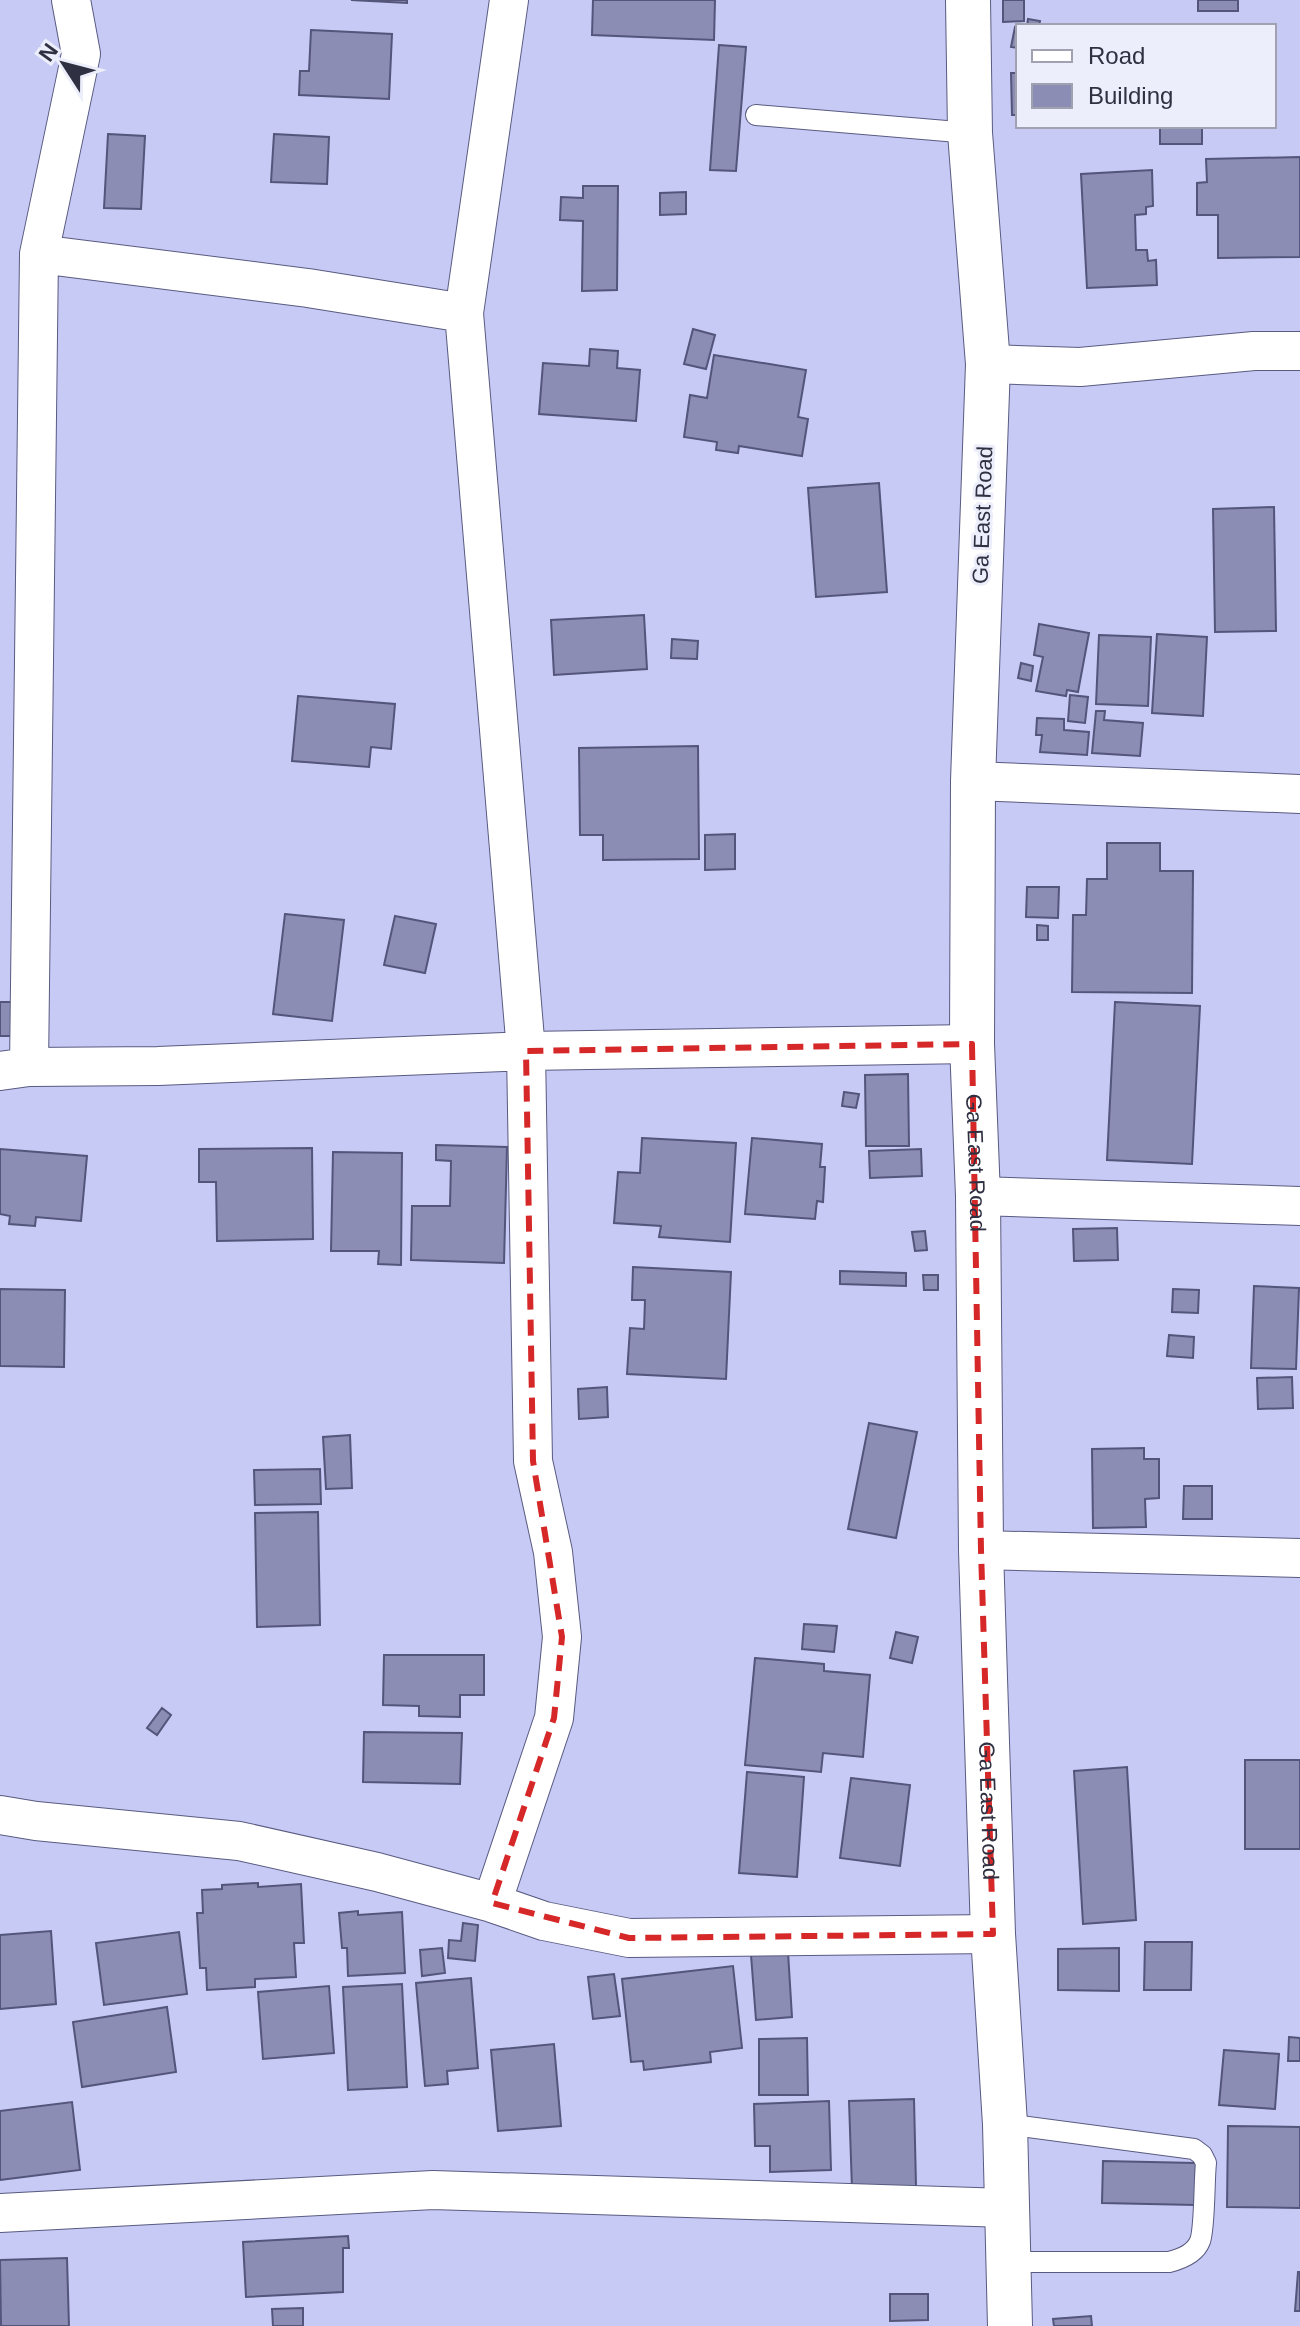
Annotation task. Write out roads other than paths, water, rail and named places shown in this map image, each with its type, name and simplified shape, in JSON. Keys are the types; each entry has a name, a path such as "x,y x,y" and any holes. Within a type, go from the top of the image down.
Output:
{"street":[{"path":"71,0 81,54 39,254 15,1069 526,1051 972,1044"},
{"path":"492,1903 554,1718 562,1637 553,1552 533,1461 526,1051 464,313 509,0"},
{"name":"Ga East Road","path":"968,0 970,133 988,364 973,781 972,1044 978,1196 981,1550 993,1934 1005,2124 1010,2326"},
{"path":"39,254 308,288 464,313"},
{"path":"988,364 1080,367 1254,351 1300,351"},
{"path":"973,781 1300,794"},
{"path":"978,1196 1300,1206"},
{"path":"981,1550 1300,1558"},
{"path":"0,1815 239,1841 377,1872 492,1903 544,1921 629,1938 993,1934"},
{"path":"0,2213 433,2190 1007,2208"}],"lane":[{"path":"756,115 970,133"},
{"path":"1005,2124 1194,2149 1206,2163 1200,2240 1192,2252 1181,2259 1169,2262 1008,2262"}]}
